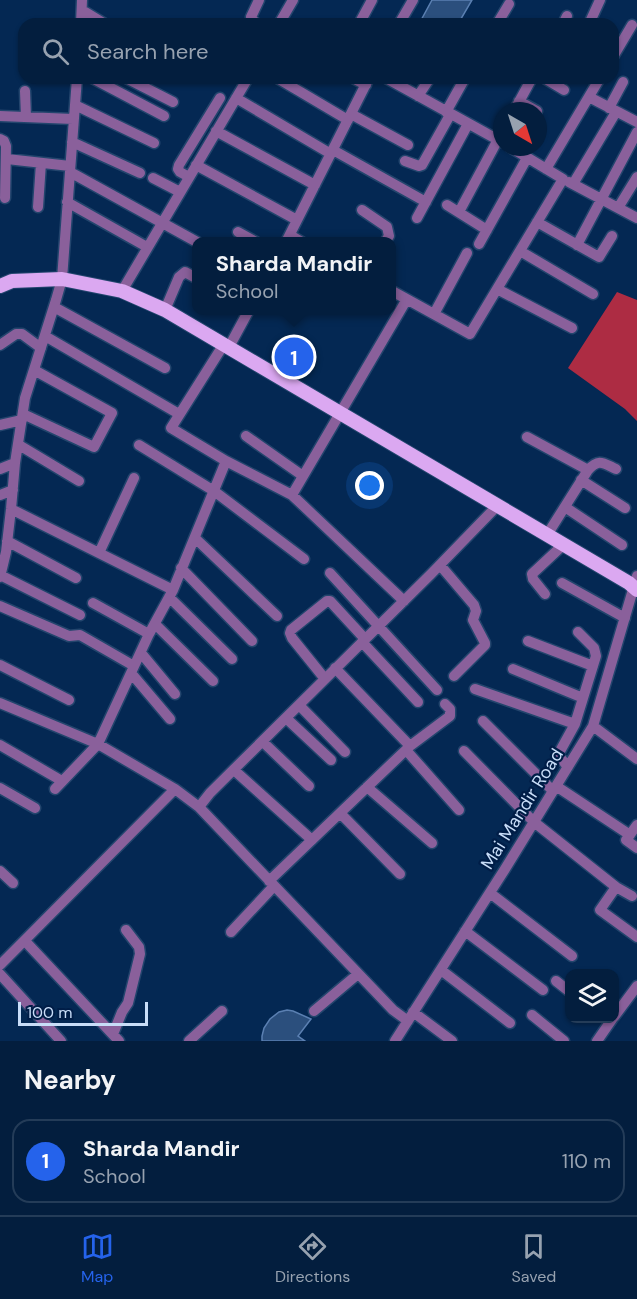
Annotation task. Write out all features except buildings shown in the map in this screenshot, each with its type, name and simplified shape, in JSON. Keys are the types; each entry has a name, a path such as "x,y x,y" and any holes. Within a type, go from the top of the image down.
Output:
{"main road":[{"path":"0,286 12,281 62,279 122,291 165,310 497,506 636,584"}],"street":[{"path":"252,18 259,0"},
{"path":"282,18 293,0"},
{"path":"362,18 372,0"},
{"path":"402,18 413,0"},
{"path":"592,18 600,0"},
{"path":"501,18 509,4"},
{"path":"82,5 98,18"},
{"path":"619,47 632,25"},
{"path":"396,293 470,334 537,222 568,182 612,110 623,82"},
{"path":"76,84 62,279 25,398 0,576 80,615"},
{"path":"103,84 164,116"},
{"path":"138,84 173,102"},
{"path":"122,291 244,84"},
{"path":"288,84 408,145"},
{"path":"288,237 367,84"},
{"path":"397,84 468,124 493,135"},
{"path":"418,96 426,84"},
{"path":"405,161 421,166 462,84"},
{"path":"519,102 529,84"},
{"path":"554,84 564,90"},
{"path":"546,170 597,84"},
{"path":"25,91 26,117"},
{"path":"589,97 637,122"},
{"path":"189,177 180,172 178,165 220,98"},
{"path":"236,98 426,202"},
{"path":"75,105 154,143"},
{"path":"0,116 73,119"},
{"path":"417,218 468,124"},
{"path":"216,131 315,185"},
{"path":"577,245 637,132"},
{"path":"0,139 6,146 5,198"},
{"path":"72,142 140,172"},
{"path":"459,212 493,152"},
{"path":"524,156 637,218"},
{"path":"479,244 527,158"},
{"path":"7,159 70,169 192,239"},
{"path":"38,207 42,163"},
{"path":"196,165 297,220"},
{"path":"618,208 637,177"},
{"path":"153,178 180,192"},
{"path":"67,202 147,248"},
{"path":"447,205 487,230"},
{"path":"362,210 387,227 388,237"},
{"path":"537,222 599,257 612,236"},
{"path":"238,232 247,237"},
{"path":"520,251 593,294"},
{"path":"434,314 468,253"},
{"path":"165,310 178,277 185,272 192,276"},
{"path":"498,289 572,328"},
{"path":"292,495 407,299"},
{"path":"54,307 165,368"},
{"path":"246,315 227,346 178,414 171,429 292,495 404,601"},
{"path":"0,345 16,334 22,334 41,348"},
{"path":"45,336 178,414"},
{"path":"0,425 22,417 94,447 112,413 34,370"},
{"path":"246,436 303,476"},
{"path":"527,437 588,470"},
{"path":"19,445 79,481"},
{"path":"139,445 214,490 304,560"},
{"path":"0,745 59,785 98,744 149,634 171,594 226,461"},
{"path":"547,535 588,470 597,462 616,469"},
{"path":"0,469 15,463"},
{"path":"99,553 134,478"},
{"path":"581,480 625,508"},
{"path":"0,495 13,490"},
{"path":"199,807 210,793 497,506"},
{"path":"565,507 622,545"},
{"path":"11,509 99,553 171,594 232,659"},
{"path":"195,538 277,616"},
{"path":"545,594 532,579 532,574 563,544"},
{"path":"4,549 76,578"},
{"path":"440,565 474,605 476,611 473,620 485,643 454,676"},
{"path":"181,568 252,641"},
{"path":"330,573 437,690"},
{"path":"562,583 625,618"},
{"name":"Mai Mandir Road","path":"394,1041 441,970 593,726 636,584"},
{"path":"325,679 290,633 327,601 330,601 418,702"},
{"path":"93,603 149,634"},
{"path":"0,606 69,636 80,635 132,669 170,719"},
{"path":"155,624 213,681"},
{"path":"568,767 559,753 575,724 596,652 578,632"},
{"path":"528,641 593,666"},
{"path":"141,653 175,694"},
{"path":"0,665 69,700"},
{"path":"335,668 408,748 459,810"},
{"path":"513,669 583,698"},
{"path":"475,689 575,724"},
{"path":"0,704 98,744 175,789 199,807 393,1010 410,1016 452,1041"},
{"path":"231,932 272,884 339,813 408,748 450,716 450,709 445,704"},
{"path":"299,705 345,752"},
{"path":"286,718 331,760"},
{"path":"483,721 555,789 630,835"},
{"path":"593,726 637,759"},
{"path":"263,742 309,786"},
{"path":"464,751 534,822 616,887 632,896"},
{"path":"234,770 312,840"},
{"path":"367,787 432,843"},
{"path":"0,788 34,808"},
{"path":"0,965 175,789"},
{"path":"339,813 400,874"},
{"path":"637,825 626,840 637,848"},
{"path":"0,871 13,883"},
{"path":"616,887 600,910 637,937"},
{"path":"490,892 572,956"},
{"path":"116,1038 122,1012 128,1003 140,954 140,947 126,930"},
{"path":"465,931 543,990"},
{"path":"25,941 116,1038"},
{"path":"441,970 510,1023"},
{"path":"314,1011 358,974"},
{"path":"0,975 61,1041"},
{"path":"556,981 565,988"},
{"path":"619,1008 637,986"},
{"path":"189,1041 222,1011"},
{"path":"532,1015 564,1041"},
{"path":"597,1041 608,1023"}],"shaded area":[{"path":"617,292 637,300 637,421 625,409 568,368"}],"place":[{"name":"Sharda Mandir","path":"294,357"}]}
